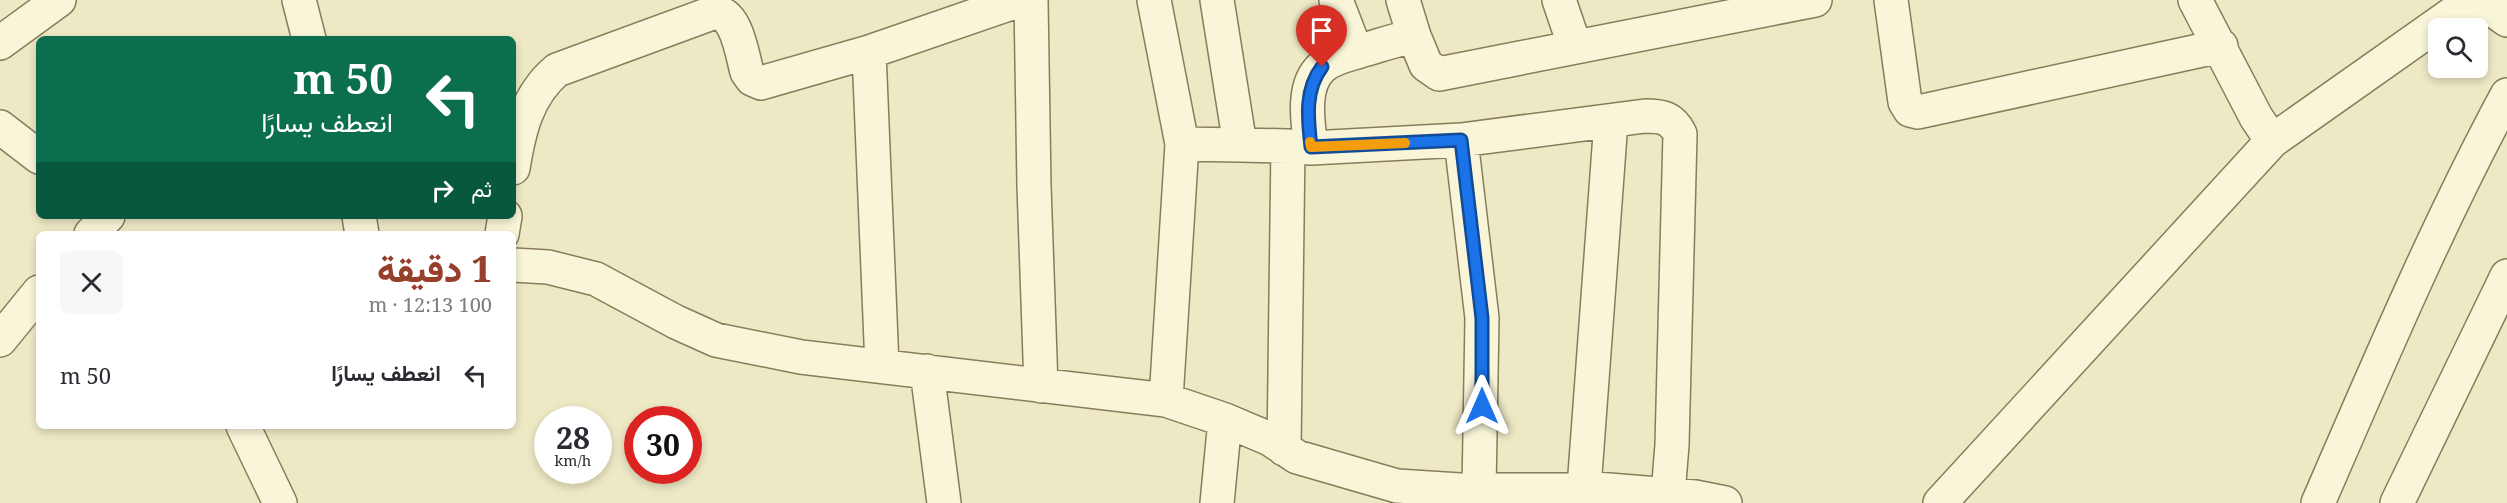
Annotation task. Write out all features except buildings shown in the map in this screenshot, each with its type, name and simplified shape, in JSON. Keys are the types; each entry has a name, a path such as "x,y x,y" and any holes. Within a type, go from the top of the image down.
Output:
{"street":[{"path":"0,43 58,0"},
{"path":"299,0 308,36"},
{"path":"516,156 529,105 543,82 557,70 712,13 720,11 732,23 747,72 752,79 760,83 868,52 1020,0"},
{"path":"1031,0 1034,186 1041,386"},
{"path":"1154,0 1182,144 1166,400"},
{"path":"1217,0 1240,144"},
{"path":"1336,0 1356,52"},
{"path":"1403,0 1426,65 1440,74 1575,47 1706,10 1815,0"},
{"path":"1559,0 1575,47"},
{"path":"1891,0 1905,102 1910,110 1918,112 2220,46"},
{"path":"2195,0 2256,117 2272,141"},
{"path":"1940,503 2272,141 2471,2 2483,3 2507,20"},
{"path":"1284,448 1300,147 1308,120 1309,90 1322,67 1344,55 1414,36"},
{"path":"868,52 882,366"},
{"path":"2318,503 2400,314 2478,150 2507,95"},
{"path":"1182,144 1300,147 1461,140 1661,116 1674,122 1680,134 1672,445 1668,494"},
{"path":"1574,493 1611,121"},
{"path":"0,127 36,155"},
{"path":"1461,140 1482,318 1479,490"},
{"path":"94,231 105,219"},
{"path":"116,219 126,231"},
{"path":"516,266 548,267 596,279 676,322 716,339 801,357 1166,400 1225,420 1270,439 1298,457 1397,486 1668,494 1725,503"},
{"path":"2397,503 2507,276"},
{"path":"0,340 36,296"},
{"path":"927,371 944,503"},
{"path":"1217,503 1225,420"},
{"path":"244,429 280,503"}],"slow traffic":[{"path":"1310,142 1311,147 1405,143"}],"route":[{"path":"1322,67 1309,90 1308,120 1311,147 1461,140 1482,318 1482,406"}]}
